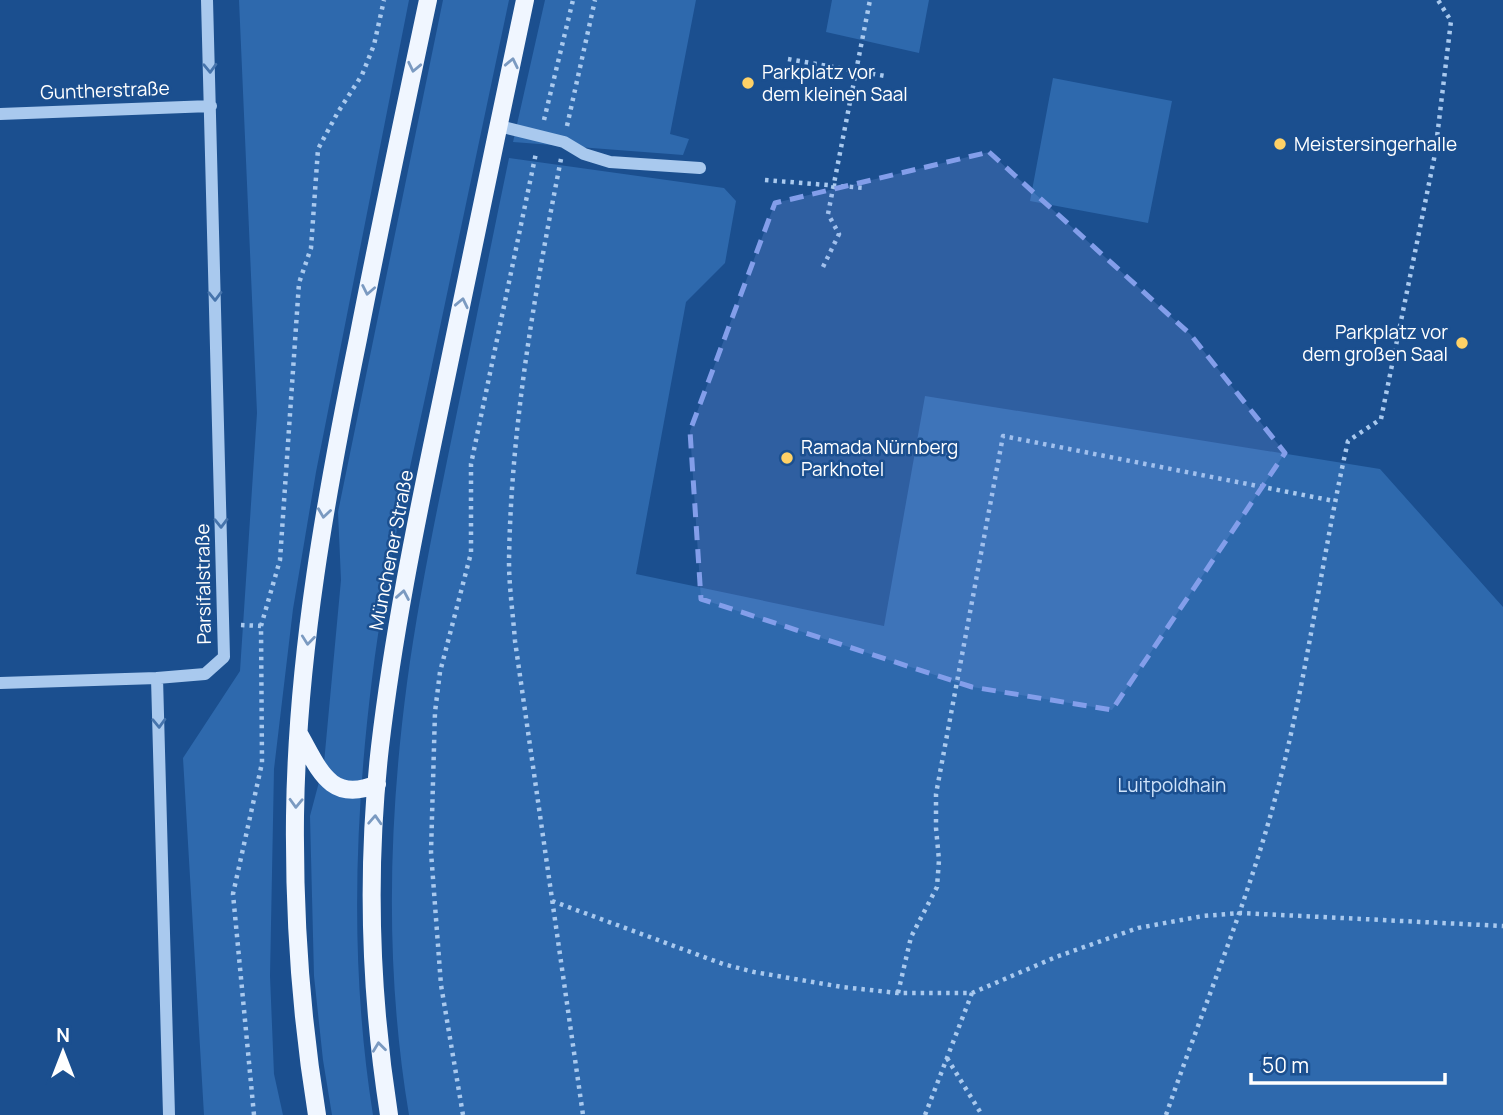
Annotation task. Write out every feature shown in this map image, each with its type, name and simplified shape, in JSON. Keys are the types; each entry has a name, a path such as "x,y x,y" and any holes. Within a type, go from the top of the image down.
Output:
{"main road":[{"path":"317,1115 303,1001 297,908 295,816 299,734 329,482 428,0"},
{"name":"Münchener Straße","path":"389,1115 377,1031 372,939 377,784 393,649 525,0"},
{"path":"299,734 323,775 336,787 352,792 377,784"}],"street":[{"name":"Parsifalstraße","path":"0,683 205,674 223,657 207,0"},
{"name":"Guntherstraße","path":"0,114 211,106"},
{"path":"499,126 564,142 584,154 610,162 700,168"},
{"path":"157,678 169,1115"}],"path":[{"path":"254,1115 233,894 262,763 261,626 280,560 299,283 311,248 318,149 362,75 374,45 384,0"},
{"path":"463,1115 441,985 431,852 435,712 440,672 471,553 471,464 540,136 573,0"},
{"path":"583,1115 515,641 509,564 512,480 533,302 595,0"},
{"path":"823,267 839,234 828,214 870,0"},
{"path":"1166,1115 1241,913 1275,800 1302,689 1334,501 1348,441 1381,419 1436,154 1451,20 1438,0"},
{"path":"788,59 885,76"},
{"path":"765,180 864,188"},
{"path":"898,993 911,937 937,887 939,860 936,794 1003,436 1334,501"},
{"path":"552,901 723,964 842,987 898,993 972,993 1056,957 1138,928 1203,916 1241,913 1503,926"},
{"path":"925,1115 972,993"},
{"path":"947,1057 982,1115"}],"highlighted area":[{"path":"989,152 1190,334 1285,453 1112,710 972,687 701,599 690,431 775,203"}],"green space":[{"path":"239,0 409,0 316,472 293,609 274,769 270,976 274,1074 283,1115 204,1115 183,758 240,671 257,413"},
{"path":"443,0 509,0 397,531 372,679 361,788 357,897 361,1007 373,1115 332,1115 314,976 310,816 324,763 341,580 338,512"},
{"path":"545,0 696,0 670,134 689,139 683,155 513,142"},
{"path":"832,0 929,0 919,53 826,32"},
{"path":"1053,78 1172,101 1148,223 1030,201"},
{"name":"Luitpoldhain","path":"509,158 724,188 736,201 725,263 686,302 636,574 884,626 925,396 1380,469 1503,607 1503,1115 409,1115 401,1061 393,953 393,845 401,737 429,550"}],"place":[{"name":"Parkplatz vor dem kleinen Saal","path":"748,83"},
{"name":"Meistersingerhalle","path":"1280,144"},
{"name":"Parkplatz vor dem großen Saal","path":"1462,343"},
{"name":"Ramada Nürnberg Parkhotel","path":"787,458"}]}
